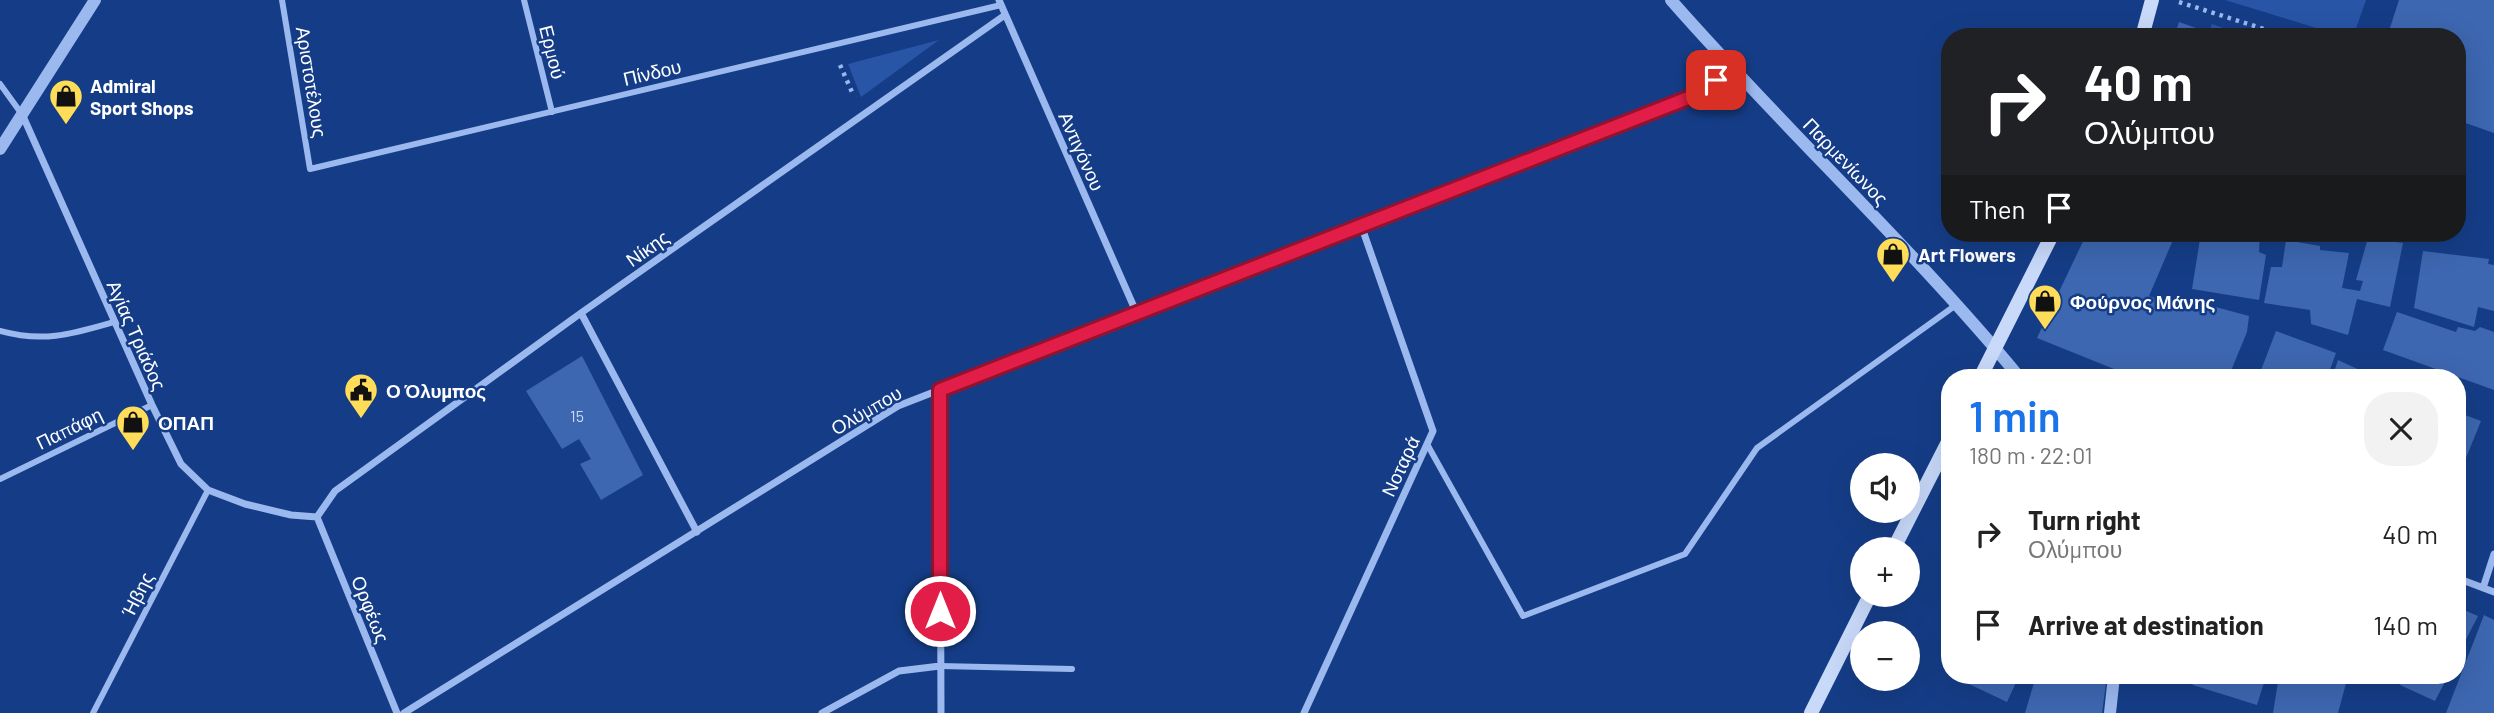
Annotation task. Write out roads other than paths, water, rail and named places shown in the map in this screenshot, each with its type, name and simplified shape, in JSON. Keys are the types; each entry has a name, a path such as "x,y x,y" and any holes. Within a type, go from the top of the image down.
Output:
{"main road":[{"path":"2144,28 2152,0"},
{"path":"1984,369 2048,242"},
{"path":"1900,537 1941,456"},
{"path":"1811,713 1864,607"}],"street":[{"path":"0,149 95,0"},
{"name":"Αριστοτέλους","path":"282,0 310,169"},
{"name":"Ερμού","path":"524,0 552,112"},
{"name":"Παρμενίωνος","path":"1671,0 1731,68 1956,305 2012,369"},
{"name":"Πίνδου","path":"310,169 832,46 1000,3"},
{"name":"Αντιγόνου","path":"1000,3 1137,314"},
{"name":"Νίκης","path":"317,517 335,491 581,313 1004,15"},
{"name":"Ολύμπου","path":"404,713 898,406 1701,93 1731,68"},
{"name":"Αγίας Τριάδος","path":"0,84 21,113 181,464 208,490 245,504 291,515 317,517"},
{"name":"Νοταρά","path":"1304,713 1433,431 1361,225"},
{"path":"1427,444 1522,616 1685,554 1757,448 1956,305"},
{"path":"581,313 697,532"},
{"path":"0,331 19,336 63,337 114,322"},
{"path":"940,390 941,713"},
{"name":"Παπάφη","path":"0,479 152,405"},
{"name":"Ήβης","path":"93,713 208,490"},
{"name":"Ορφέως","path":"317,517 397,713"},
{"path":"2483,588 2494,554"},
{"path":"2466,581 2494,592"},
{"path":"822,713 900,671 940,666 1072,669"},
{"path":"2110,713 2113,684"}],"place":[{"name":"Admiral Sport Shops","path":"66,126"},
{"name":"Art Flowers","path":"1893,284"},
{"name":"Φούρνος Μάνης","path":"2045,331"},
{"name":"Ο Όλυμπος","path":"361,420"},
{"name":"ΟΠΑΠ","path":"133,452"}]}
